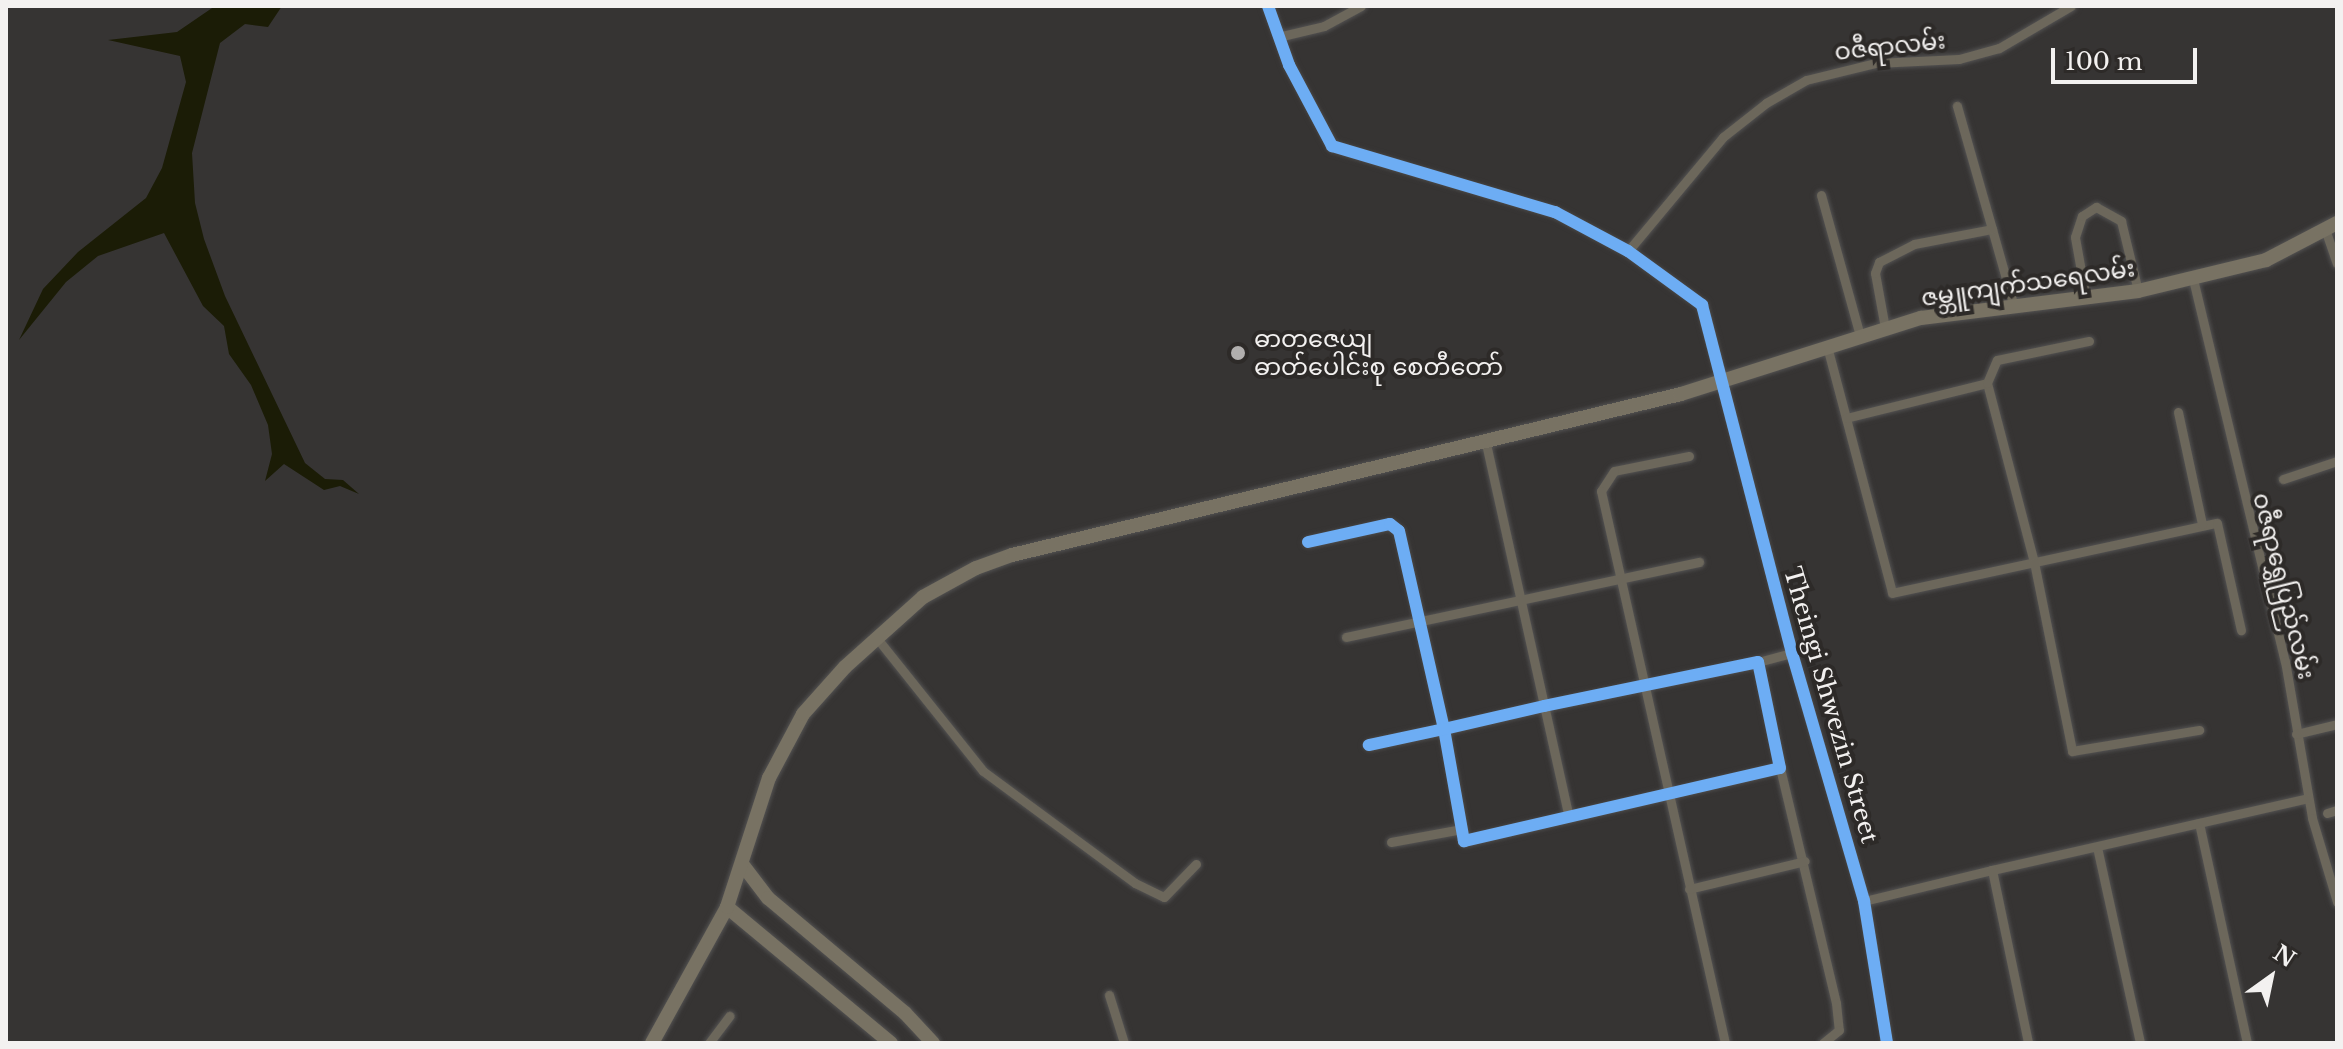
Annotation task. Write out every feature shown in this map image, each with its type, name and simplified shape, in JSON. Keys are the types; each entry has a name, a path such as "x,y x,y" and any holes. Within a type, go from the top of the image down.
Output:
{"main road":[{"name":"ဇမ္ဘူကျက်သရေလမ်း","path":"652,1043 727,907 781,750 803,714 876,637 923,597 1012,555 1722,382 1828,350 1885,328 2138,291 2193,279 2266,260 2331,226"},
{"path":"742,864 768,898 905,1013 933,1043"},
{"path":"727,907 891,1043"}],"street":[{"name":"Theingi Shwezin Street","path":"1268,6 1282,36 1289,65 1332,146 1555,212 1628,251 1702,305 1792,653 1864,901 1887,1043"},
{"path":"1282,36 1324,26 1361,6"},
{"name":"ဝဇီရာလမ်း","path":"1628,251 1723,137 1766,103 1806,80 1876,63 1959,59 1999,48 2069,7"},
{"path":"1957,106 2014,307"},
{"path":"1821,195 1860,336"},
{"path":"2086,299 2075,237 2082,216 2096,207 2121,221 2138,291"},
{"path":"2331,226 2337,263"},
{"path":"1885,328 1875,273 1879,262 1914,244 1992,229"},
{"name":"ဝဇီရာရွှေပြည်လမ်း","path":"2193,279 2285,661 2308,798 2337,902"},
{"path":"2089,341 1997,360 1987,383 2034,562 2072,751 2199,730"},
{"path":"1828,350 1892,593 2217,523 2241,630"},
{"path":"1846,418 1987,383"},
{"path":"2178,412 2202,524"},
{"path":"1485,439 1568,813"},
{"path":"1689,456 1614,471 1603,481 1619,578 1642,686 1725,1043"},
{"path":"2283,479 2337,461"},
{"path":"1308,542 1395,526 1444,729 1464,841 1568,813 1780,768"},
{"path":"1346,637 1699,562"},
{"path":"876,637 983,771 1135,883 1164,897 1196,864"},
{"path":"1369,745 1792,653"},
{"path":"1758,662 1780,768 1805,861 1839,1030 1823,1043"},
{"path":"2296,734 2337,724"},
{"path":"1864,901 2308,798"},
{"path":"2199,823 2247,1043"},
{"path":"1391,842 1462,829"},
{"path":"2097,847 2140,1043"},
{"path":"1689,889 1805,861"},
{"path":"1992,870 2028,1043"},
{"path":"1109,995 1124,1043"},
{"path":"709,1043 729,1016"}],"shaded area":[{"path":"215,6 282,6 268,27 245,24 220,43 192,153 195,203 204,239 225,296 305,463 325,479 343,480 359,494 340,486 324,490 284,464 265,481 272,454 268,425 251,385 229,354 224,326 203,306 164,233 98,256 66,282 19,340 43,289 78,252 146,198 162,168 186,82 180,56 108,40 177,32"}],"cycle path":[{"path":"1268,6 1289,65 1332,146 1555,212 1628,251 1702,305 1792,653 1864,901 1887,1043"},
{"path":"1308,542 1390,524 1399,531 1444,729 1464,841 1780,768 1758,662 1544,706 1444,729 1369,745"}],"place":[{"name":"ဓာတုဇေယျ ဓာတ်ပေါင်းစု စေတီတော်","path":"1238,353"}]}
